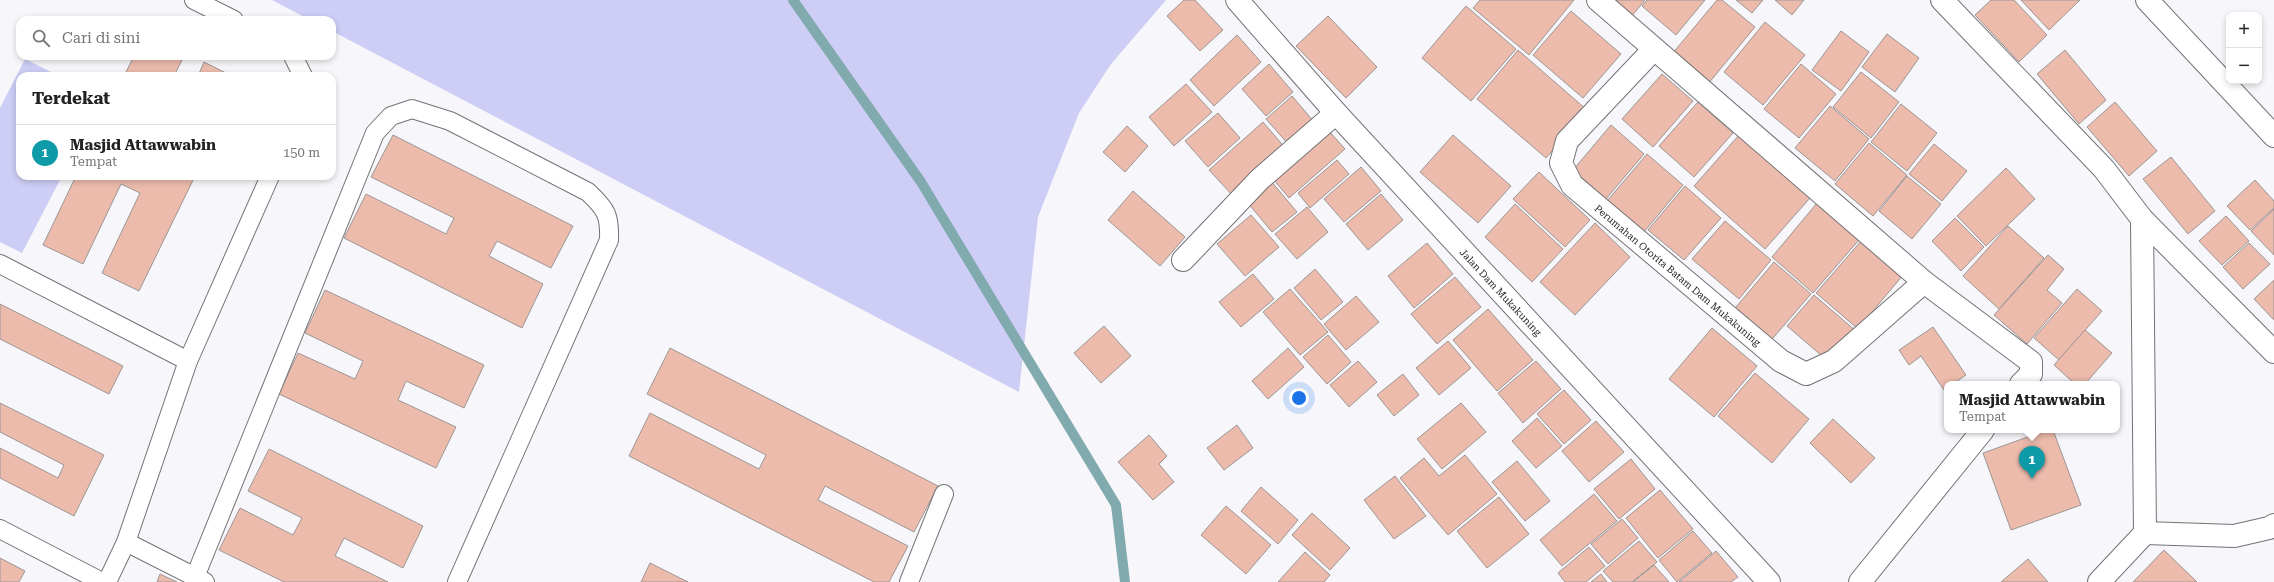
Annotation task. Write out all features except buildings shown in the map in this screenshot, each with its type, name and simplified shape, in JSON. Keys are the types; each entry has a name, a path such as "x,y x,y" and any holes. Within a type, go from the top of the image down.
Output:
{"street":[{"name":"Jalan Dam Mukakuning","path":"1236,0 1336,113 1769,582"},
{"path":"1598,0 1924,282 2031,362 2031,374 2024,381"},
{"path":"1942,0 2104,169 2142,219 2274,352"},
{"path":"2148,0 2274,136"},
{"name":"Perumahan Otorita Batam Dam Mukakuning","path":"1654,49 1567,141 1561,163 1572,185 1781,362 1806,374 1834,361 1924,282"},
{"path":"1183,260 1260,179 1336,113"},
{"path":"2100,582 2145,533 2142,219"},
{"path":"1860,582 1981,433"},
{"path":"2145,533 2234,536 2269,528 2274,525"}],"lane":[{"path":"194,0 226,16"},
{"path":"295,60 301,72"},
{"path":"126,542 200,580 375,133 391,116 412,109 450,121 588,192 602,205 609,220 609,240 457,582"},
{"path":"107,582 126,542 188,361 268,180"},
{"path":"0,264 188,361"},
{"path":"909,582 944,494"},
{"path":"0,529 102,582"}],"shaded area":[{"path":"272,0 1166,0 1111,64 1079,113 1038,217 1019,392 336,33 336,16 302,16"},
{"path":"24,60 27,60 51,72 18,72"},
{"path":"16,77 16,180 60,180 22,253 0,242 0,108"}],"waterway":[{"path":"793,0 921,182 1116,505 1125,582"}],"place":[{"name":"Masjid Attawwabin","path":"2032,479"}]}
